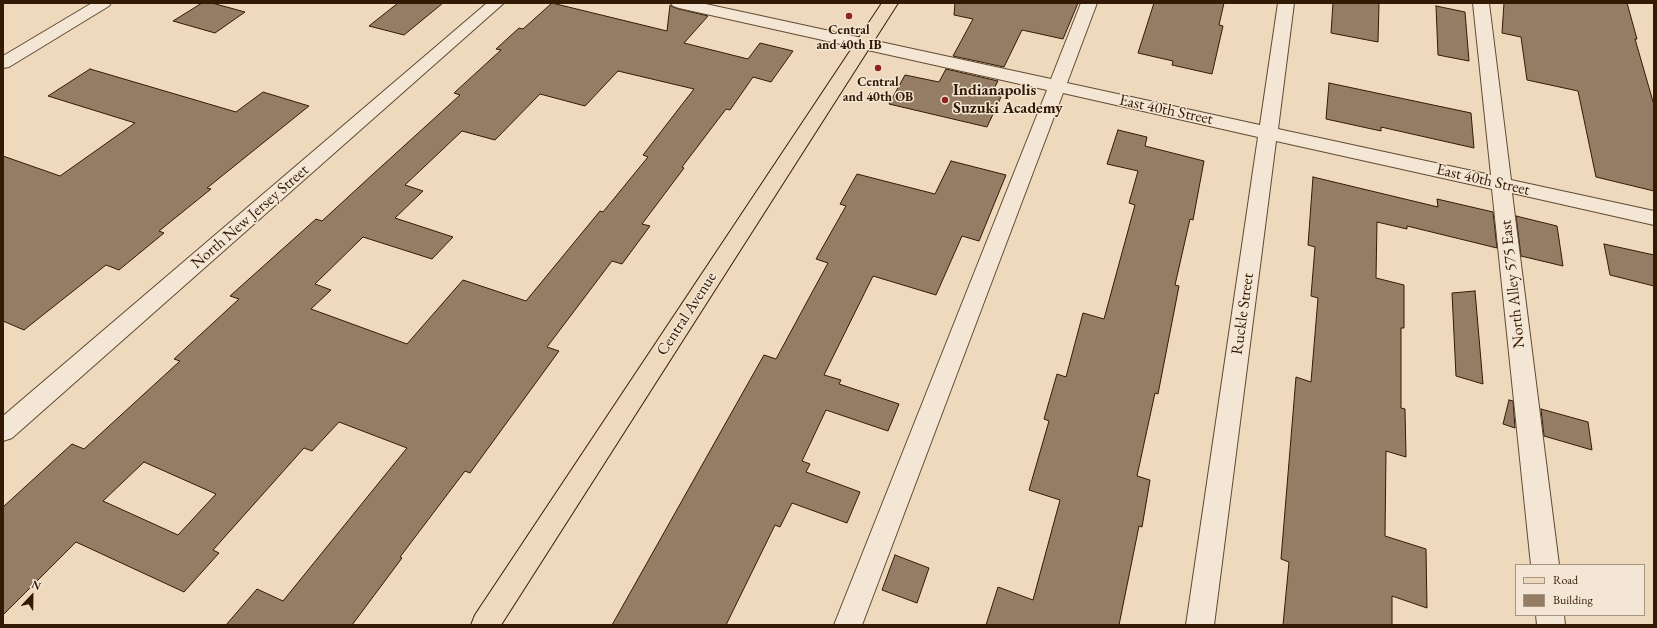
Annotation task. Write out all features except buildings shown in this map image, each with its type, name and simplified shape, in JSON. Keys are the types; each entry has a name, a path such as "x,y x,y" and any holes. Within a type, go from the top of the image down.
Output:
{"main road":[{"name":"Central Avenue","path":"485,625 890,3"}],"street":[{"path":"3,63 103,3"},
{"name":"North New Jersey Street","path":"3,431 496,3"},
{"name":"East 40th Street","path":"679,3 1654,218"},
{"path":"848,625 1089,3"},
{"name":"Ruckle Street","path":"1200,625 1286,3"},
{"name":"North Alley 575 East","path":"1481,3 1545,564"}],"place":[{"name":"Central and 40th IB","path":"849,16"},
{"name":"Central and 40th OB","path":"878,68"},
{"name":"Indianapolis Suzuki Academy","path":"945,100"}]}
